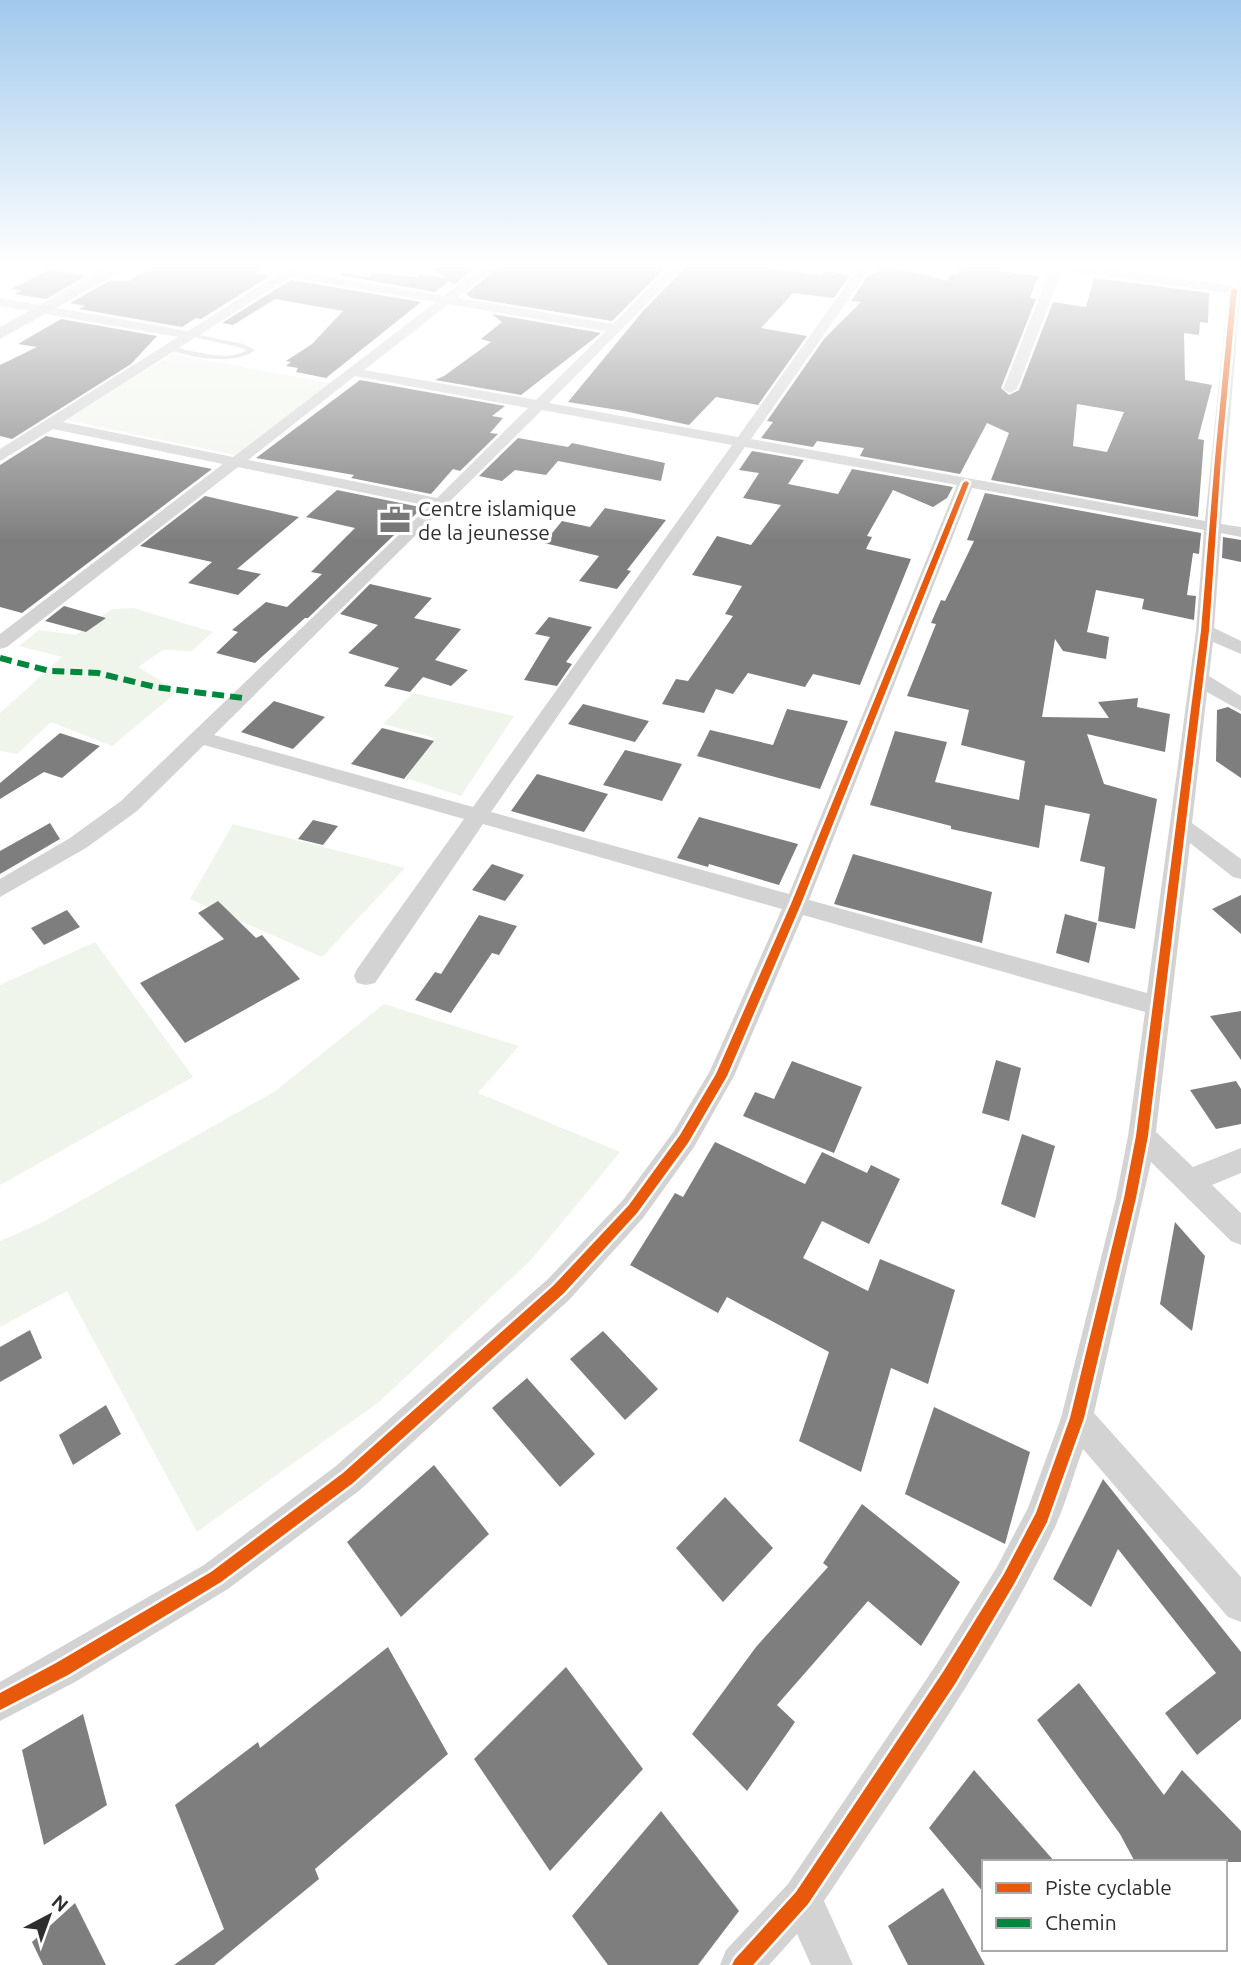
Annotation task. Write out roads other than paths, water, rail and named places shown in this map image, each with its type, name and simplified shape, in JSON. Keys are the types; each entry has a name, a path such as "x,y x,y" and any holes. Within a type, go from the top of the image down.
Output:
{"street":[{"path":"0,456 152,359"},
{"path":"0,643 371,359"},
{"path":"0,889 78,843 129,806 441,504 585,359"},
{"path":"366,976 407,922 478,815 800,359"},
{"path":"1010,389 1022,359"},
{"path":"741,1965 802,1898 948,1678 1009,1579 1042,1517 1077,1418 1130,1198 1142,1136 1205,631 1212,527 1230,359"},
{"path":"354,372 1241,532"},
{"path":"51,424 441,504"},
{"path":"0,1702 62,1670 216,1577 348,1478 559,1289 633,1209 684,1139 721,1076 796,904 966,483"},
{"path":"1205,631 1241,648"},
{"path":"1199,678 1241,705"},
{"path":"201,738 1159,1006"},
{"path":"1180,825 1241,871"},
{"path":"1142,1136 1241,1232"},
{"path":"1189,1182 1241,1160"},
{"path":"1077,1418 1241,1604"},
{"path":"802,1898 832,1965"}],"place":[{"name":"Centre islamique de la jeunesse","path":"395,520"}]}
